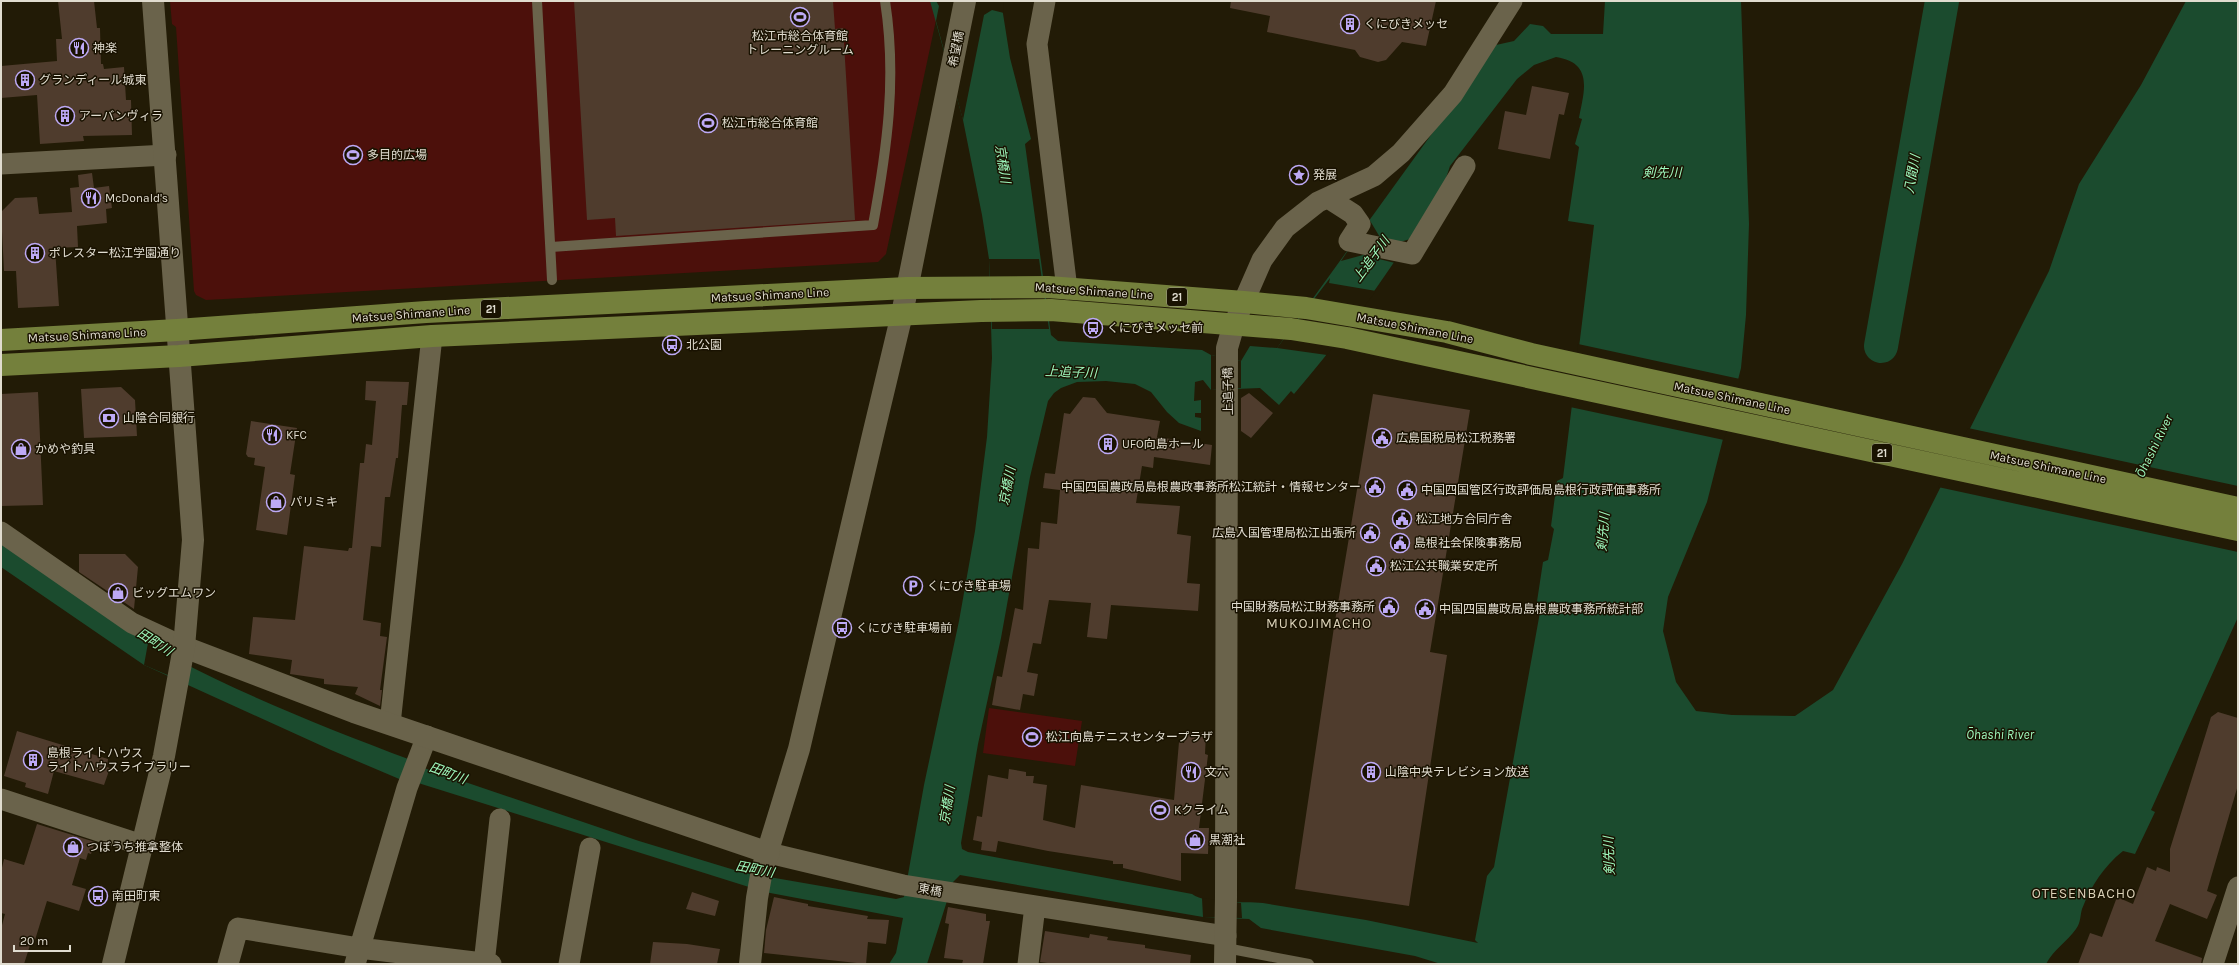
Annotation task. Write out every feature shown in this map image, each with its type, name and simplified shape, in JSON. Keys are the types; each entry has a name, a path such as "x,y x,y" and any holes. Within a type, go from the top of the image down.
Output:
{"main road":[{"name":"Matsue Shimane Line","path":"1,340 177,330 426,312 907,288 1058,288 1306,308 1447,332 1531,354 2238,508"},
{"name":"Matsue Shimane Line","path":"1,365 179,356 432,336 902,314 1051,310 1291,329 1347,338 2238,530"}],"street":[{"path":"113,964 164,756 183,652 193,540 177,330 166,155 153,1"},
{"name":"希望橋","path":"750,964 757,895 765,862 799,749 902,314 965,1"},
{"path":"1045,1 1037,44 1058,288"},
{"path":"1234,324 1262,260 1285,228 1318,202 1374,176 1402,153 1453,94 1512,1"},
{"path":"1,164 166,155"},
{"path":"1328,198 1353,214 1360,224 1349,241 1412,254 1465,166"},
{"name":"上追子橋","path":"1225,943 1228,435 1227,348 1234,324"},
{"path":"390,724 432,336"},
{"path":"1,532 132,624 183,652 427,736 765,862"},
{"path":"357,956 409,784 427,736"},
{"path":"1,799 142,846"},
{"path":"228,964 238,928 357,956 486,964 500,819"},
{"path":"569,964 590,848"},
{"name":"東橋","path":"765,862 1035,906 1225,943"},
{"path":"2213,964 2237,892"},
{"path":"1028,964 1035,906"}],"lane":[{"path":"537,1 552,280"},
{"path":"551,247 873,225 888,136 890,84 885,1"},
{"path":"1225,943 1309,964"}],"shaded area":[{"path":"170,1 936,1 939,6 886,254 878,262 206,300 196,295 194,291 176,27 172,24"},
{"name":"松江向島テニスセンタープラザ","path":"989,708 1082,721 1075,766 983,753"}],"water":[{"path":"930,1 1001,1 1010,58 1031,139 1025,144 1051,335 1058,341 1202,350 1211,355 1241,361 1250,346 1277,348 1496,45 1514,41 1530,24 1543,26 1551,34 1603,34 1605,1 1741,1 1749,224 1746,315 1741,368 1707,502 1668,597 1663,631 1676,682 1696,711 1732,715 1795,716 1833,690 1902,564 2049,271 2079,184 2141,85 2186,1 2238,1 2238,617 2151,810 2155,812 2135,854 2123,851 2104,870 2094,884 2082,909 2078,926 2046,964 1441,964 1415,956 1261,928 1249,919 1203,917 960,875 953,882 927,964 889,964 896,953 903,918 765,892 415,782 404,781 331,750 144,665 1,567 1,541 107,617 174,658 261,700 411,760 421,767 639,841 741,872 896,899 904,897 924,785 959,621 975,531 987,437 992,358 989,259 982,215 963,120","holes":["1556,57 1568,60 1576,65 1584,80 1583,98 1579,118 1582,119 1575,144 1579,147 1568,221 1594,225 1563,478 1557,481 1551,526 1554,529 1548,560 1543,562 1536,608 1540,612 1494,867 1487,876 1475,940 1478,943 1366,920 1263,903 1207,900 1192,894 968,852 962,849 961,843 978,744 1001,638 1030,477 1048,401 1054,393 1061,388 1077,382 1106,381 1135,384 1151,392 1167,412 1179,423 1201,431 1201,418 1195,417 1195,413 1201,413 1201,400 1194,401 1195,382 1203,380 1211,390 1260,388 1279,405 1291,391 1294,394 1335,344 1374,292 1444,184 1450,166 1517,79 1534,65"]}],"pier":[{"path":"936,1 1003,1 1004,13 992,10 984,15 963,120 936,21 939,6"},
{"path":"1369,219 1381,239 1397,243 1410,239 1395,263 1363,255 1341,261"},
{"path":"989,259 1039,259 1049,329 992,329"},
{"path":"1330,278 1329,283 1376,291 1327,355 1277,348"},
{"path":"1578,344 1740,379 1724,440 1570,407"},
{"path":"1211,355 1241,361 1241,388 1211,390"},
{"path":"1968,428 2238,486 2238,552 1938,487"},
{"path":"148,643 174,658 170,676 144,665"},
{"path":"1202,898 1241,903 1242,918 1203,917"}],"building":[{"path":"58,1 94,1 97,28 100,28 101,64 103,64 104,69 124,67 126,100 131,100 132,135 83,136 84,141 40,144 37,95 1,98 1,66 57,61 56,39 62,39"},
{"name":"松江市総合体育館","path":"574,1 833,1 835,29 843,28 855,220 616,236 615,218 587,220"},
{"name":"くにびきメッセ","path":"1231,1 1436,1 1426,46 1402,42 1386,60 1378,62 1360,57 1355,50 1267,32 1270,16 1230,8"},
{"path":"1532,86 1569,93 1564,115 1559,114 1550,159 1498,149 1505,111 1526,115"},
{"name":"ポレスター松江学園通り","path":"92,173 94,188 109,186 112,208 106,209 107,223 77,226 78,247 55,248 59,306 18,308 16,271 4,271 1,212 15,198 37,197 39,214 72,212 70,188 79,187 78,175"},
{"path":"366,381 409,382 407,405 402,405 398,458 396,458 390,497 385,497 381,547 371,546 363,620 381,623 380,636 387,637 380,690 382,690 380,706 355,694 358,687 324,684 324,679 290,674 292,660 249,654 253,617 295,620 304,546 348,551 349,548 352,548 360,463 364,463 366,444 372,445 376,401 365,400"},
{"name":"山陰合同銀行","path":"121,387 135,400 137,436 84,438 81,389"},
{"name":"かめや釣具","path":"38,392 43,505 1,506 1,394"},
{"path":"1249,393 1273,413 1251,438 1241,431 1241,398"},
{"path":"1373,394 1470,410 1430,652 1447,655 1409,906 1295,889 1334,627"},
{"path":"1083,397 1095,398 1107,413 1160,421 1157,437 1212,445 1210,465 1154,457 1153,468 1142,466 1136,503 1180,506 1177,534 1191,536 1187,583 1200,584 1198,611 1111,605 1107,639 1087,637 1091,603 1049,600 1041,644 1033,643 1027,672 1038,674 1034,696 1023,694 1020,710 992,705 997,676 1002,677 1015,608 1023,610 1028,548 1039,549 1041,522 1057,524 1060,490 1043,488 1045,473 1055,474 1064,413 1070,414"},
{"path":"251,421 297,428 290,474 295,475 287,535 256,530 265,467 254,465 255,458 248,457 246,454"},
{"name":"ビッグエムワン","path":"79,554 125,554 138,567 134,609 79,572"},
{"path":"2218,712 2238,718 2238,785 2207,891 2217,895 2207,919 2170,904 2155,941 2202,958 2201,964 2078,964 2090,933 2102,937 2117,897 2133,904 2147,867 2156,871 2157,867 2170,872 2170,849 2211,717"},
{"name":"島根ライトハウス ライトハウスライブラリー","path":"17,731 108,759 107,767 110,768 104,785 54,771 48,794 25,787 26,783 4,776"},
{"path":"1186,731 1206,733 1205,754 1208,755 1199,828 1209,828 1208,854 1181,853 1181,881 1123,868 1123,864 1113,864 1113,861 1048,851 998,841 996,852 981,850 982,842 973,840 977,816 982,817 988,775 1008,779 1009,769 1026,772 1026,776 1034,776 1033,783 1047,785 1043,820 1075,828 1081,785 1174,800 1179,742 1184,743"},
{"path":"37,824 95,842 91,854 88,853 86,860 80,858 72,885 86,889 79,911 47,901 35,940 32,939 24,964 1,964 1,929 5,914 1,913 1,872 4,859 24,865"},
{"path":"692,892 719,901 715,916 686,909"},
{"path":"774,897 808,904 808,906 868,916 867,919 889,920 886,944 868,942 866,964 764,953 766,930"},
{"path":"948,907 986,914 986,921 990,921 983,964 962,964 963,960 944,958 949,924 945,923"},
{"path":"1045,931 1089,938 1090,934 1108,937 1107,940 1145,945 1145,948 1191,955 1190,964 1055,964 1040,962"},
{"path":"653,942 687,944 720,949 717,964 650,964"}],"waterway":[{"name":"八間川","path":"1881,346 1942,1"}],"place":[{"name":"松江市総合体育館 トレーニングルーム","path":"800,17"},
{"name":"くにびきメッセ","path":"1350,24"},
{"name":"神楽","path":"79,48"},
{"name":"グランディール城東","path":"25,80"},
{"name":"アーバンヴィラ","path":"65,116"},
{"name":"松江市総合体育館","path":"708,123"},
{"name":"多目的広場","path":"353,155"},
{"name":"発展","path":"1299,175"},
{"name":"McDonald's","path":"91,198"},
{"name":"ポレスター松江学園通り","path":"35,253"},
{"name":"くにびきメッセ前","path":"1093,328"},
{"name":"北公園","path":"672,345"},
{"name":"山陰合同銀行","path":"109,418"},
{"name":"KFC","path":"272,435"},
{"name":"広島国税局松江税務署","path":"1382,438"},
{"name":"UFO向島ホール","path":"1108,444"},
{"name":"かめや釣具","path":"21,449"},
{"name":"中国四国農政局島根農政事務所松江統計・情報センター","path":"1375,487"},
{"name":"中国四国管区行政評価局島根行政評価事務所","path":"1407,490"},
{"name":"パリミキ","path":"276,502"},
{"name":"松江地方合同庁舎","path":"1402,519"},
{"name":"広島入国管理局松江出張所","path":"1370,533"},
{"name":"島根社会保険事務局","path":"1400,543"},
{"name":"松江公共職業安定所","path":"1376,566"},
{"name":"くにびき駐車場","path":"913,586"},
{"name":"ビッグエムワン","path":"118,593"},
{"name":"中国財務局松江財務事務所","path":"1389,607"},
{"name":"中国四国農政局島根農政事務所統計部","path":"1425,609"},
{"name":"くにびき駐車場前","path":"842,628"},
{"name":"松江向島テニスセンタープラザ","path":"1032,737"},
{"name":"島根ライトハウス ライトハウスライブラリー","path":"33,760"},
{"name":"文六","path":"1191,772"},
{"name":"山陰中央テレビション放送","path":"1371,772"},
{"name":"Kクライム","path":"1160,810"},
{"name":"黒潮社","path":"1195,840"},
{"name":"つぼうち推拿整体","path":"73,847"},
{"name":"南田町東","path":"98,896"}],"district":[{"name":"MUKOJIMACHO","path":"1319,623"},
{"name":"OTESENBACHO","path":"2084,893"}],"water label":[{"name":"京橋川","path":"1003,164"},
{"name":"剣先川","path":"1662,172"},
{"name":"上追子川","path":"1371,259"},
{"name":"上追子川","path":"1071,372"},
{"name":"Ōhashi River","path":"2154,446"},
{"name":"京橋川","path":"1007,486"},
{"name":"剣先川","path":"1603,532"},
{"name":"田町川","path":"155,642"},
{"name":"Ōhashi River","path":"2000,734"},
{"name":"田町川","path":"448,773"},
{"name":"京橋川","path":"947,805"},
{"name":"剣先川","path":"1609,856"},
{"name":"田町川","path":"755,869"}]}
